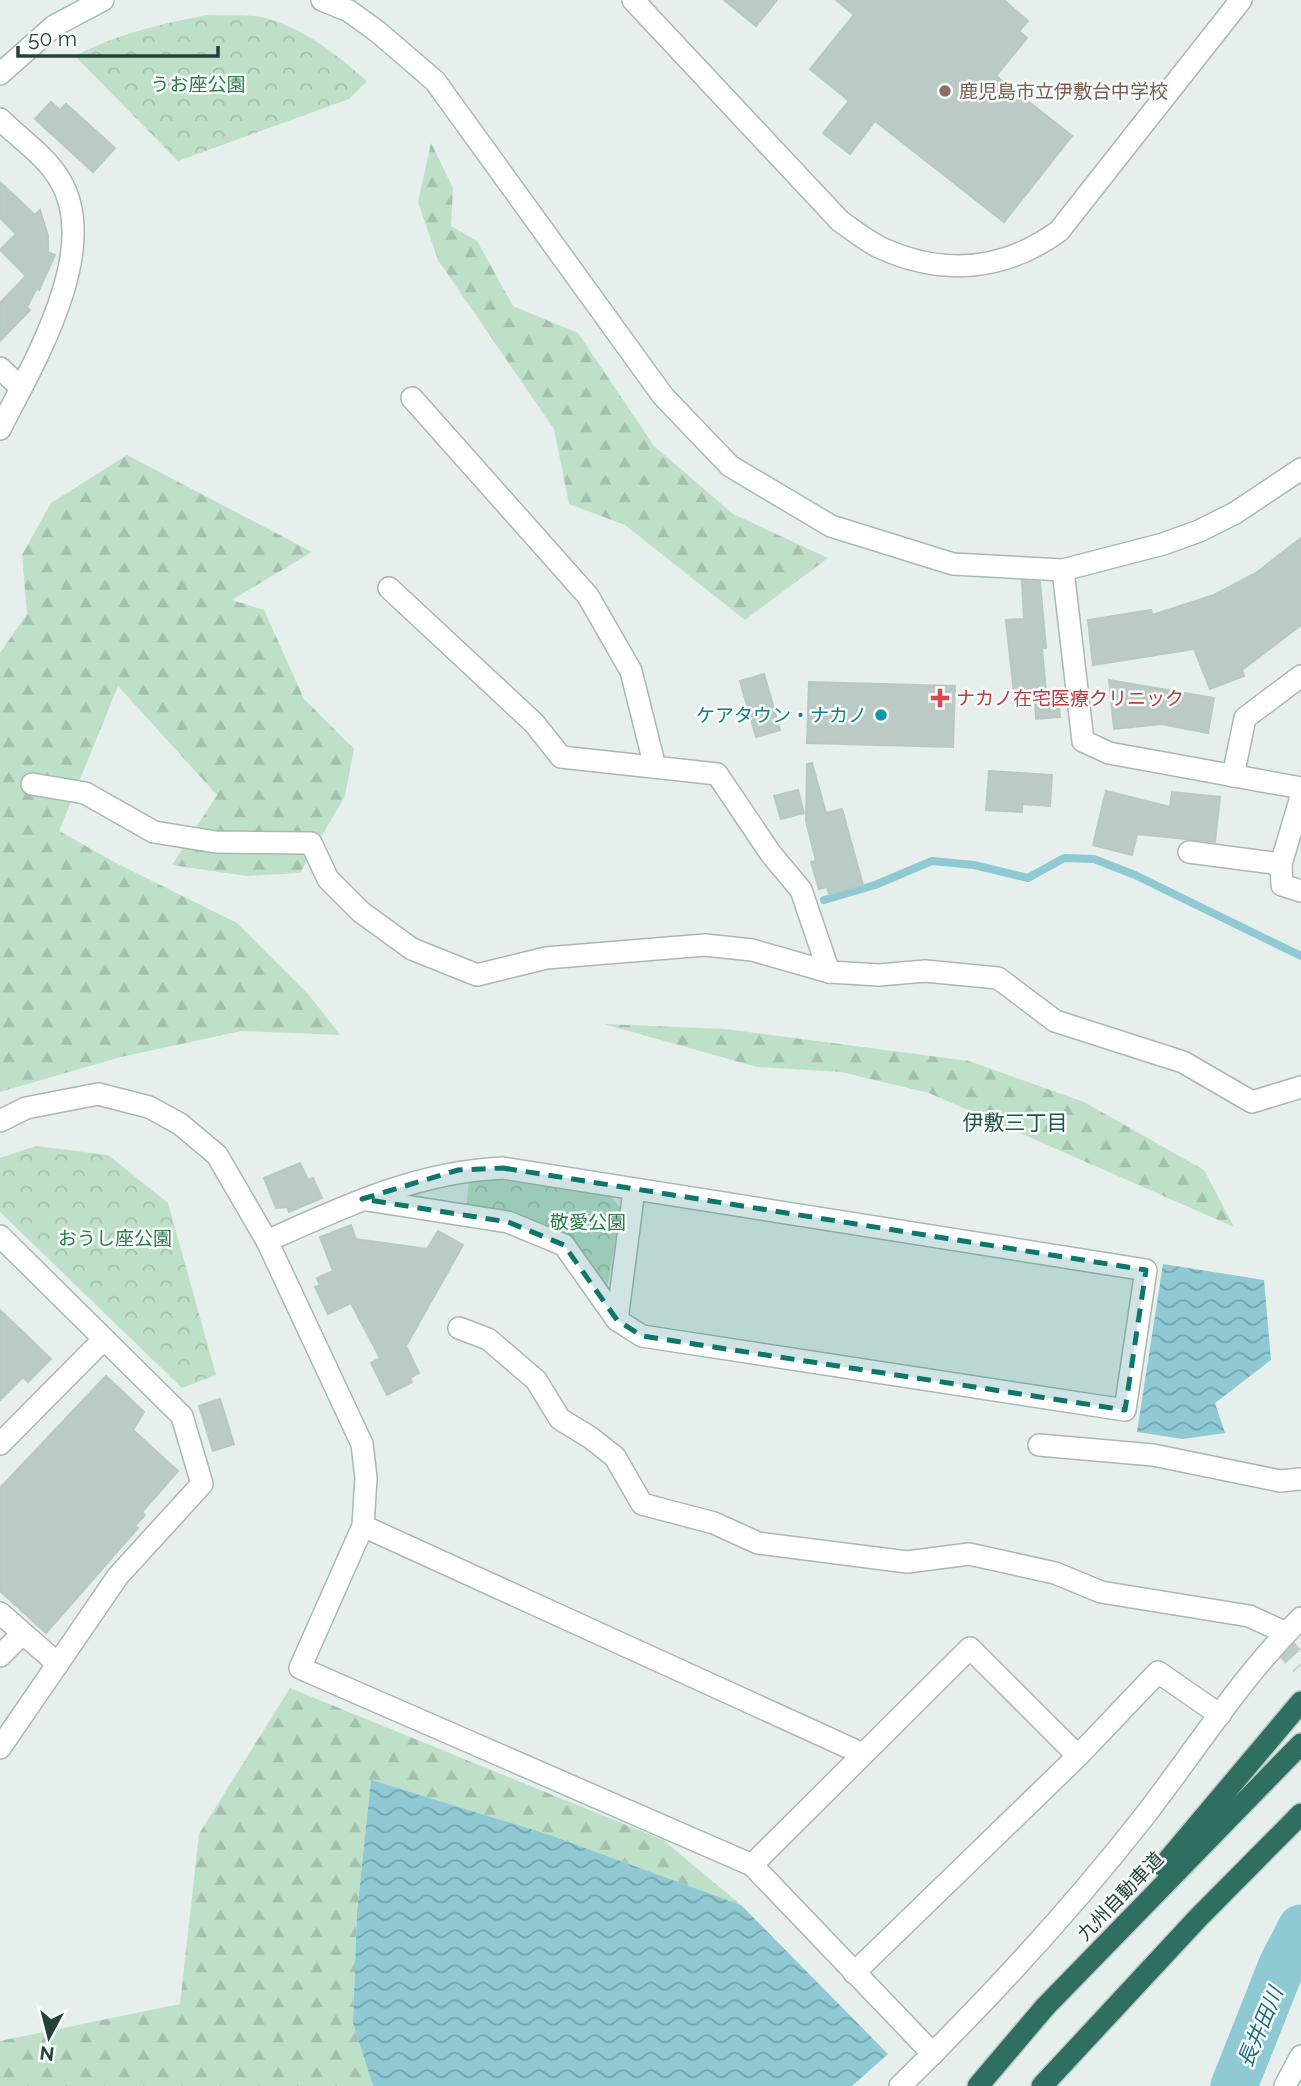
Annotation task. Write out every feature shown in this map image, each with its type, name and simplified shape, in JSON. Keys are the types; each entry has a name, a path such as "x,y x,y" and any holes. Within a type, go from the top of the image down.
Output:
{"highway":[{"path":"1045,2007 1301,1702"},
{"name":"九州自動車道","path":"978,2086 1045,2007 1301,1744"},
{"path":"1042,2086 1198,1917 1301,1814"},
{"path":"1198,1917 1301,1831"}],"street":[{"path":"0,74 54,26 103,0"},
{"path":"322,0 349,12 378,32 435,81 663,396 730,466 831,526 953,564 1063,570 1163,544 1199,531 1236,513 1301,469"},
{"path":"633,0 840,221 890,251 931,264 959,266 1012,258 1034,249 1059,231 1241,0"},
{"path":"0,429 21,388 70,270 74,220 60,180 3,122"},
{"path":"0,368 21,388"},
{"path":"412,398 588,596 631,671 655,767"},
{"path":"1063,570 1083,741 1109,752 1301,788"},
{"path":"389,588 534,723 561,757 717,774 771,854 801,890 829,972"},
{"path":"1233,776 1245,718 1301,676"},
{"path":"32,784 85,793 154,832 216,842 311,843 328,879 361,912 412,949 477,975 545,958 705,945 752,950 829,972 879,975 925,971 998,978 1055,1021 1183,1062 1252,1102 1301,1087"},
{"path":"1301,797 1281,864 1282,885 1301,891"},
{"path":"1189,852 1281,864"},
{"path":"0,1121 26,1108 98,1094 149,1107 180,1124 217,1155 267,1241 362,1444 366,1478 363,1526 300,1668 752,1865 933,2054"},
{"path":"267,1241 362,1199 458,1170 503,1168 1146,1270 1125,1410 642,1336 617,1320 564,1245 508,1222 362,1199"},
{"path":"617,1320 634,1190"},
{"path":"0,1236 182,1416 202,1484 118,1576 0,1748"},
{"path":"459,1328 488,1339 536,1380 560,1419 615,1457 642,1504 702,1519 758,1543 907,1562 969,1554 1055,1573 1101,1592 1293,1625 1220,1715 1136,1826 1056,1920 933,2054 900,2086"},
{"path":"0,1444 104,1339"},
{"path":"1040,1445 1153,1455 1280,1481 1301,1479"},
{"path":"363,1526 863,1754"},
{"path":"0,1613 58,1664"},
{"path":"0,1656 22,1634"},
{"path":"752,1865 970,1648 1078,1756"},
{"path":"854,1973 1078,1756 1158,1672 1220,1715"},
{"path":"1291,2083 1301,2056"}],"highlighted area":[{"path":"503,1168 1146,1270 1125,1410 642,1336 617,1320 564,1245 508,1222 362,1199 458,1170"}],"green space":[{"name":"うお座公園","path":"207,15 261,17 291,27 331,52 367,81 349,99 178,161 75,56 139,31"},
{"path":"431,143 453,188 451,226 477,241 513,306 578,333 654,446 733,514 828,558 745,620 625,525 569,504 554,429 438,260 418,202"},
{"path":"127,455 312,552 232,600 264,610 304,699 354,749 345,796 300,873 246,876 172,865 217,795 118,686 59,831 114,862 237,923 309,995 340,1035 241,1031 121,1057 0,1092 0,653 27,614 22,555 51,503"},
{"path":"604,1024 725,1029 969,1061 1084,1102 1204,1170 1234,1227 929,1093 841,1072 757,1067"},
{"name":"おうし座公園","path":"36,1146 108,1155 168,1203 216,1375 182,1388 0,1212 0,1158"},
{"name":"敬愛公園","path":"502,1180 610,1196 621,1208 605,1299 565,1241 466,1208 469,1181"},
{"path":"290,1688 663,1840 741,1905 547,1834 371,1781 357,1912 353,2023 373,2086 0,2086 0,2041 180,2004 199,1834"}],"water":[{"path":"1163,1264 1264,1280 1271,1360 1215,1403 1225,1433 1183,1439 1137,1432"},
{"path":"371,1780 547,1834 741,1905 888,2054 852,2086 373,2086 353,2023 357,1912"}],"building":[{"path":"724,0 777,0 756,26"},
{"path":"836,0 1004,0 1028,21 1019,31 1027,38 996,76 1072,136 1004,222 875,121 850,154 823,133 849,101 810,69 854,15"},
{"path":"51,102 60,110 66,104 115,148 93,172 35,119"},
{"path":"0,182 35,215 40,210 48,236 48,252 55,255 39,290 37,288 27,307 30,310 0,341 0,303 26,276 0,250 16,234 0,218"},
{"path":"1301,538 1301,625 1242,670 1244,676 1210,689 1194,649 1093,665 1088,620 1151,610 1152,615 1214,595 1256,573"},
{"path":"1022,581 1040,582 1046,648 1042,648 1046,691 1014,694 1006,620 1024,619"},
{"path":"764,674 780,730 756,737 740,681"},
{"path":"1109,680 1214,698 1208,733 1161,724 1114,729"},
{"name":"ケアタウン・ナカノ","path":"809,682 955,686 953,747 807,743"},
{"path":"1058,696 1060,717 1036,719 1035,698"},
{"path":"812,763 826,813 842,809 863,885 829,894 827,887 819,889 811,862 816,861 806,821 807,764"},
{"path":"989,771 1052,775 1050,806 1022,804 1022,812 986,810"},
{"path":"798,790 804,813 781,819 774,796"},
{"path":"1106,791 1170,807 1172,792 1220,797 1215,842 1137,834 1132,855 1093,845"},
{"path":"300,1163 308,1180 313,1178 322,1198 289,1212 287,1207 276,1208 264,1178"},
{"path":"351,1225 356,1239 427,1249 438,1231 463,1245 406,1346 419,1373 410,1378 412,1382 387,1395 371,1363 380,1358 351,1303 328,1314 315,1287 320,1285 317,1278 333,1271 320,1237"},
{"path":"0,1310 51,1359 28,1382 23,1377 0,1400"},
{"path":"106,1376 144,1412 133,1430 178,1471 142,1512 145,1515 135,1526 138,1528 46,1633 0,1591 0,1488"},
{"path":"220,1399 234,1444 213,1451 199,1406"}],"waterway":[{"path":"824,900 875,885 932,861 974,865 1028,878 1064,858 1094,859 1135,875 1301,956"},
{"name":"長井田川","path":"1234,2086 1282,1965 1301,1928"}],"tunnel":[{"path":"1279,1641 1301,1665"}],"place":[{"name":"鹿児島市立伊敷台中学校","path":"945,91"},
{"name":"ナカノ在宅医療クリニック","path":"940,698"},
{"name":"ケアタウン・ナカノ","path":"881,715"}],"district":[{"name":"伊敷三丁目","path":"1015,1122"}]}
